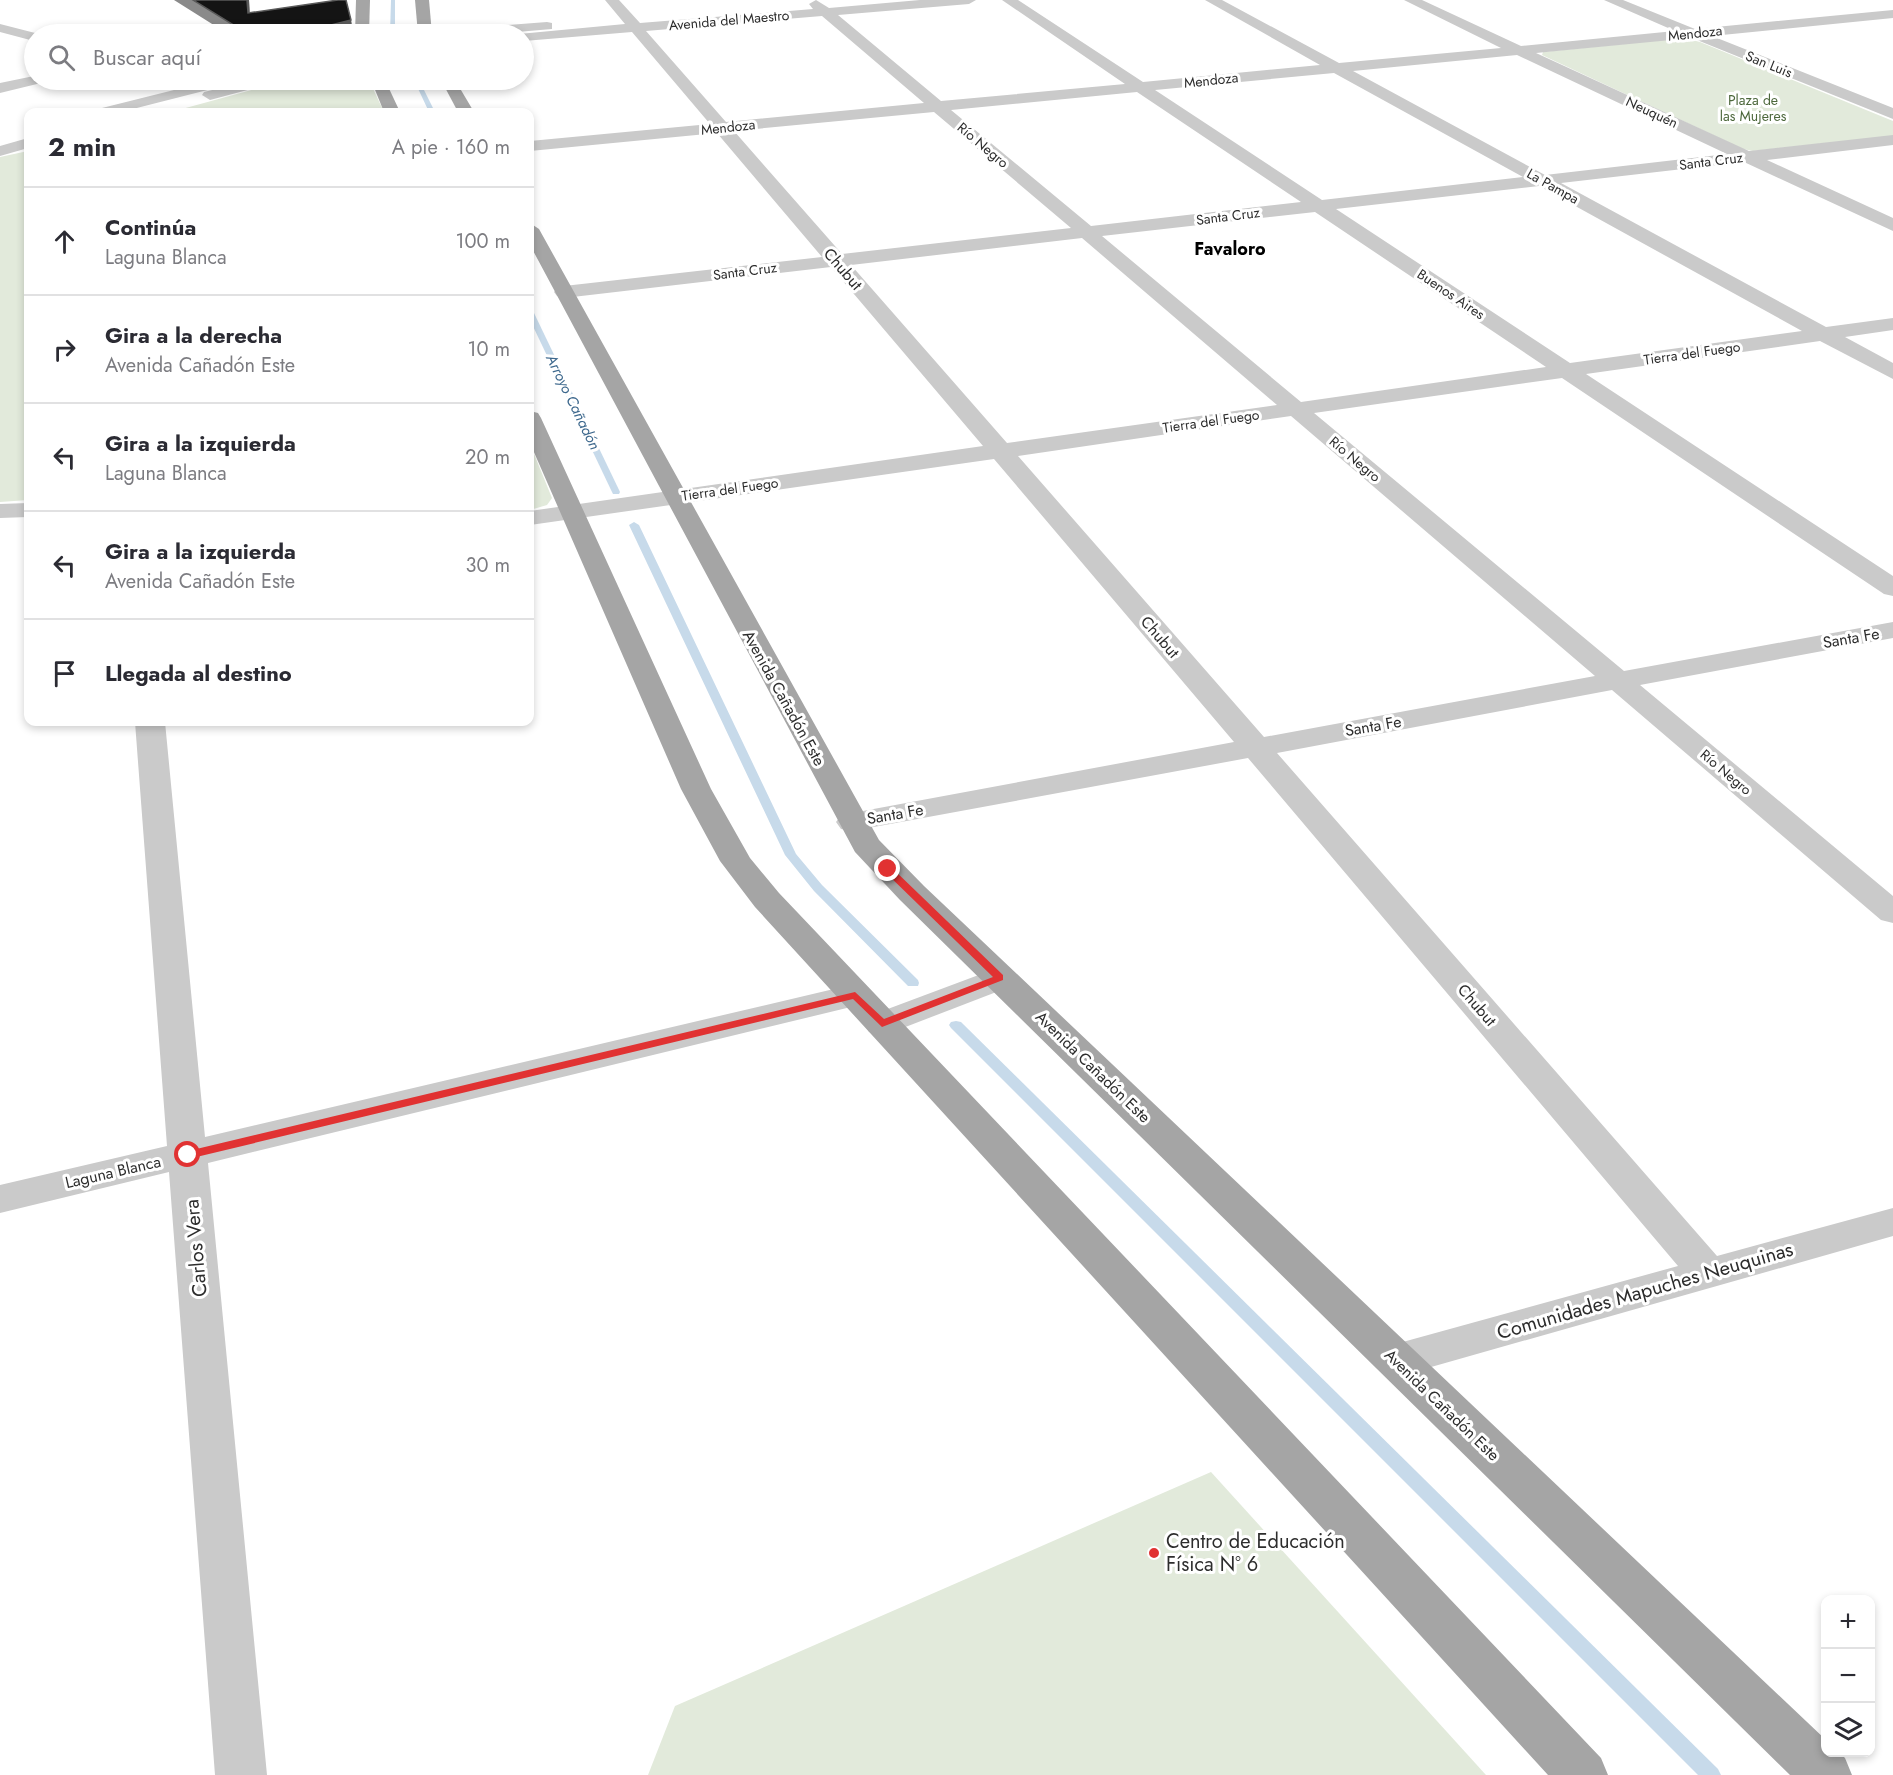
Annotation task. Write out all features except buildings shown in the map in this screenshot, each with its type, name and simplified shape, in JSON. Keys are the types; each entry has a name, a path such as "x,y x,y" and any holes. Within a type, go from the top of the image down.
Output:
{"main road":[{"path":"362,24 363,0"},
{"path":"422,0 424,24"},
{"path":"382,90 390,108"},
{"path":"454,90 464,108"},
{"name":"Avenida Cañadón Este","path":"534,236 866,845 1000,978 1826,1775"},
{"path":"534,427 696,789 725,842 767,900 1582,1775"}],"street":[{"name":"Chubut","path":"612,0 1708,1273"},
{"name":"Avenida del Maestro","path":"821,8 869,0"},
{"name":"Avenida del Maestro","path":"534,29 632,24 821,8 969,0"},
{"name":"Buenos Aires","path":"1009,0 1893,588"},
{"name":"La Pampa","path":"1212,0 1893,372"},
{"name":"Neuquén","path":"1411,0 1893,225"},
{"name":"San Luis","path":"1611,0 1893,114"},
{"path":"1830,7 1893,30"},
{"name":"Río Negro","path":"821,8 1893,913"},
{"name":"Mendoza","path":"534,146 1893,14"},
{"name":"Avenida del Maestro","path":"534,36 632,24"},
{"path":"3,30 24,35"},
{"path":"0,88 24,83"},
{"path":"119,108 189,90"},
{"path":"156,108 212,90"},
{"path":"0,140 24,133"},
{"name":"Santa Cruz","path":"564,292 1893,140"},
{"path":"0,151 24,144"},
{"name":"Tierra del Fuego","path":"534,518 1893,324"},
{"path":"0,511 24,510"},
{"name":"Santa Fe","path":"852,822 1893,630"},
{"name":"Carlos Vera","path":"150,726 241,1775"},
{"path":"882,1024 1000,978"},
{"name":"Laguna Blanca","path":"0,1199 855,995"},
{"name":"Comunidades Mapuches Neuquinas","path":"1396,1360 1893,1222"}],"green space":[{"name":"Plaza de las Mujeres","path":"1684,38 1700,42 1893,121 1893,136 1753,151 1743,149 1542,55 1543,52"},
{"path":"251,90 374,90 382,108 186,108"},
{"path":"24,152 24,500 0,502 0,157"},
{"path":"534,454 552,498 547,505 534,509"},
{"name":"Centro de Educación Física N° 6","path":"1211,1472 1486,1775 648,1775 675,1706"}],"waterway":[{"name":"Arroyo Cañadón","path":"393,0 393,24"},
{"name":"Arroyo Cañadón","path":"421,90 430,108"},
{"name":"Arroyo Cañadón","path":"534,321 616,492"},
{"path":"634,525 791,855 818,888 913,983"},
{"path":"956,1025 1711,1775"}],"place":[{"name":"Centro de Educación Física N° 6","path":"1154,1553"}],"district":[{"name":"Favaloro","path":"1230,249"}],"route":[{"path":"188,1155 855,995 882,1024 1000,978 888,869"}]}
